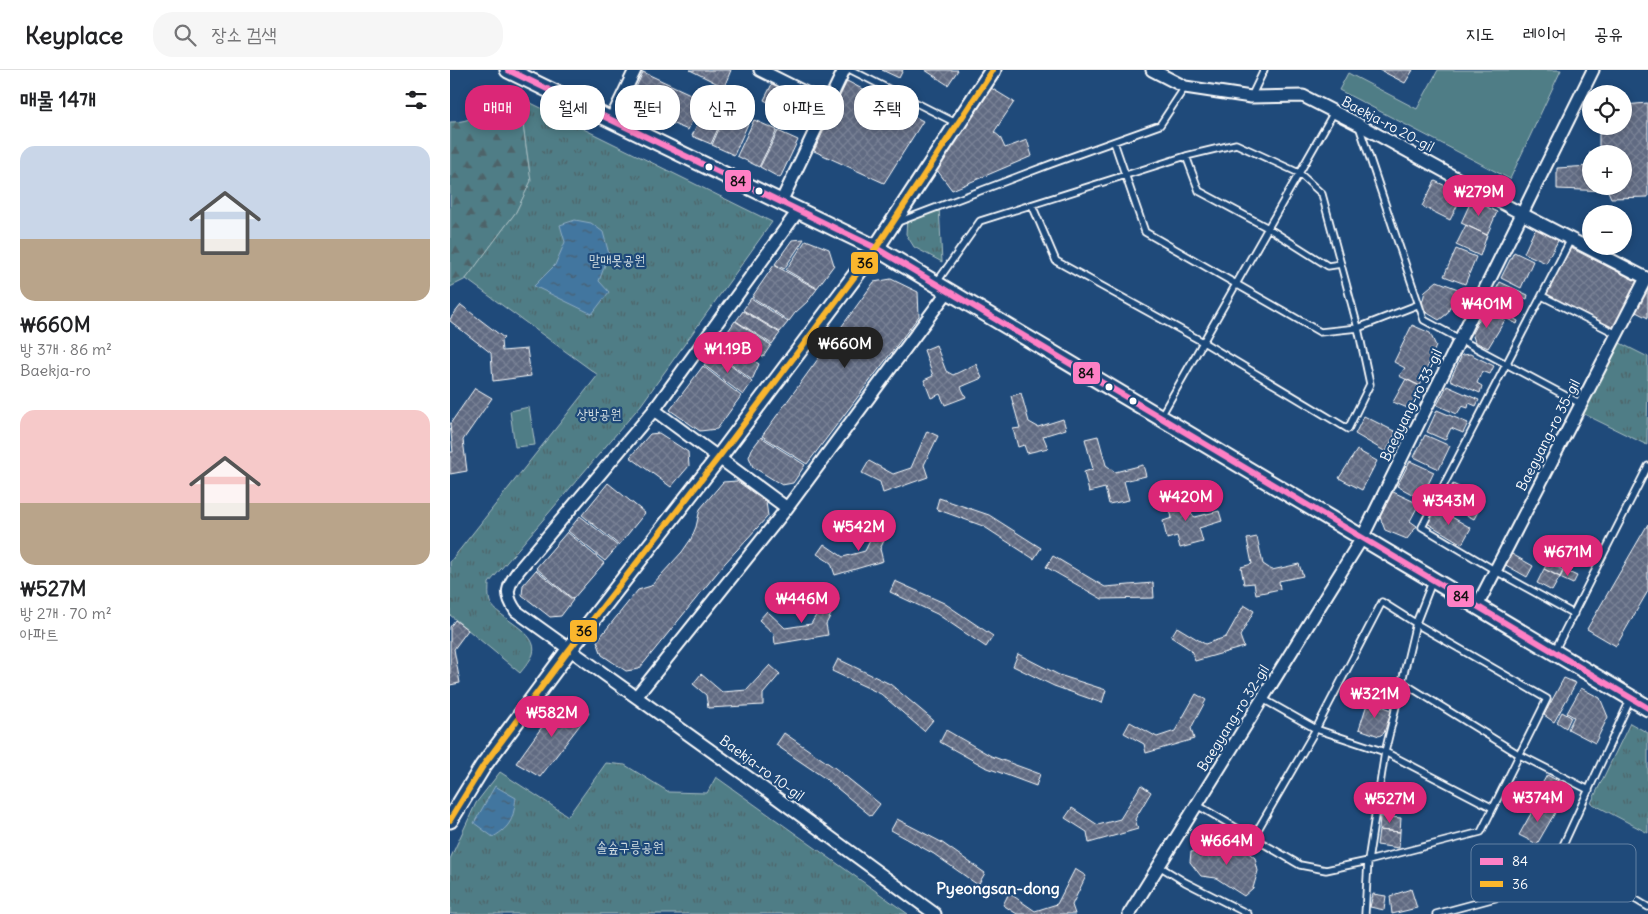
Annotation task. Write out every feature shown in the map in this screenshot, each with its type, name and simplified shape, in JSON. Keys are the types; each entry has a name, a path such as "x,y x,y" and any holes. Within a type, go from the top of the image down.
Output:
{"street":[{"path":"508,70 876,248 1648,708"},
{"path":"611,120 635,70"},
{"path":"760,70 790,85"},
{"path":"837,85 844,70"},
{"path":"450,820 483,766 569,650 876,248 993,70"},
{"name":"Baekja-ro 20-gil","path":"1152,70 1185,87 1251,96 1303,96 1522,214 1647,278"},
{"name":"Baegyang-ro 33-gil","path":"1362,538 1592,70"},
{"path":"781,202 816,130"},
{"name":"Baekja-ro 10-gil","path":"798,211 654,410 519,570 510,583 508,592 510,602 516,611 935,914"},
{"name":"Baegyang-ro 35-gil","path":"1477,606 1647,278"},
{"path":"636,697 787,508 942,287"},
{"path":"654,410 787,508"},
{"name":"Baegyang-ro 32-gil","path":"1129,914 1362,538"}],"lane":[{"path":"851,70 958,124"},
{"path":"1251,96 1264,70"},
{"path":"891,224 1160,125 1185,87"},
{"path":"1160,418 1334,112"},
{"path":"1358,124 1424,320 1581,404"},
{"path":"1114,142 1145,232 1320,332 1358,328 1418,305"},
{"path":"942,287 980,221 1186,156 1236,144 1299,172 1322,194 1358,328 1370,384 1348,430 1203,342 1056,260 1032,205"},
{"path":"1186,156 1199,192 1268,228 1328,266 1341,264"},
{"path":"1571,239 1422,526 1496,571 1574,614"},
{"path":"1542,296 1618,334"},
{"path":"1554,652 1648,466"},
{"path":"1365,914 1368,861 1385,752 1416,623 1433,580"},
{"path":"1197,805 1253,838 1300,865 1326,870 1481,832 1548,699 1382,602 1316,729 1253,838"},
{"path":"1402,682 1520,755 1589,790"},
{"path":"1564,844 1631,698"},
{"path":"1263,699 1316,729 1385,752 1494,808"},
{"path":"1159,866 1185,882 1248,914"},
{"path":"1636,900 1648,907"},
{"path":"1436,914 1481,902"}],"green space":[{"path":"1438,70 1561,70 1510,179 1339,90 1348,73 1417,109"},
{"name":"말매못공원","path":"530,102 540,107 540,130 586,130 772,222 641,405 489,583 490,602 494,608 525,632 533,646 533,654 520,673 450,615 450,562 598,375 466,279 516,212 531,181 524,130 530,130"},
{"path":"465,120 465,130 524,130 531,181 516,212 466,279 450,287 450,122"},
{"path":"939,206 942,262 914,247 906,234 907,219"},
{"path":"1618,342 1648,357 1647,445 1582,413"},
{"path":"529,407 535,445 515,447 510,411"},
{"path":"1630,723 1648,733 1648,833 1591,803"},
{"name":"솔숲구릉공원","path":"606,763 625,765 669,792 707,793 716,777 908,914 450,914 450,859 476,803 500,772 568,816"}],"water":[{"path":"575,220 591,223 603,232 609,254 599,281 609,292 592,314 534,286 555,265 565,242 560,225"},
{"path":"495,786 516,798 514,811 508,825 493,837 474,823"}],"building":[{"path":"690,70 731,70 725,85 720,85"},
{"path":"882,70 903,70 899,78"},
{"path":"925,70 958,70 948,85"},
{"path":"1380,70 1413,70 1405,83"},
{"path":"643,72 671,85 637,85"},
{"path":"847,81 855,85 854,130 917,130 884,183 814,151 824,130 844,130 844,87"},
{"path":"991,88 1014,102 994,132 1000,137 1005,148 1027,140 1032,156 952,190 937,170"},
{"path":"680,89 690,94 690,125 688,130 680,127"},
{"path":"1648,103 1648,197 1611,198 1610,195 1632,195 1632,145 1599,145 1599,135 1632,135 1632,104"},
{"path":"919,119 923,121 919,127"},
{"path":"755,120 765,125 765,130 777,130 759,167 737,156 749,130 755,130"},
{"path":"695,130 717,130 711,144 692,136"},
{"path":"718,130 745,130 734,155 712,145"},
{"path":"778,131 798,140 780,178 760,167"},
{"path":"1582,166 1582,190 1557,189 1557,168"},
{"path":"1435,181 1463,194 1450,220 1422,206"},
{"path":"1472,199 1497,212 1487,235 1461,223"},
{"path":"1542,224 1560,237 1546,263 1524,253 1534,231"},
{"path":"1466,225 1487,235 1480,256 1456,245"},
{"path":"804,239 784,269 775,264 792,240"},
{"path":"806,240 829,249 834,265 817,288 786,270"},
{"path":"1569,247 1638,282 1613,330 1545,295"},
{"path":"1456,249 1476,257 1465,284 1444,276"},
{"path":"1514,252 1533,261 1521,288 1501,278"},
{"path":"774,265 817,289 789,321 752,297"},
{"path":"891,279 918,292 919,316 807,464 762,436 874,282"},
{"path":"1437,281 1458,289 1447,314 1439,320 1419,308 1425,291"},
{"path":"1500,282 1528,295 1527,299 1520,296 1509,316 1518,321 1517,324 1486,308"},
{"path":"1648,286 1648,318 1634,311"},
{"path":"751,298 788,322 780,332 743,310"},
{"path":"461,305 504,338 501,341 502,351 527,349 531,376 493,381 491,353 450,321"},
{"path":"1484,310 1505,320 1488,348 1475,342 1472,333"},
{"path":"743,311 780,333 772,344 736,321"},
{"path":"735,321 771,345 763,357 726,334"},
{"path":"1412,325 1430,333 1436,346 1420,386 1399,376 1405,368 1394,362"},
{"path":"723,339 759,364 752,380 714,352"},
{"path":"936,345 946,371 953,375 976,364 982,378 961,387 966,397 945,405 940,394 931,398 924,380 933,376 924,350"},
{"path":"713,352 752,382 743,395 704,365"},
{"path":"1470,354 1494,366 1490,374 1482,371 1477,383 1482,386 1480,393 1450,380 1462,355"},
{"path":"703,366 741,396 717,429 700,431 670,410"},
{"path":"1406,379 1420,386 1410,409 1393,402"},
{"path":"1447,386 1479,400 1476,406 1469,403 1468,408 1462,406 1457,414 1437,405"},
{"path":"475,388 492,398 463,440 467,471 450,474 450,452 453,452 450,424"},
{"path":"1021,393 1029,422 1038,427 1063,419 1066,429 1043,436 1048,448 1027,453 1024,445 1018,447 1013,429 1020,428 1011,396"},
{"path":"1437,410 1468,423 1463,433 1451,428 1445,440 1427,432"},
{"path":"1364,416 1396,432 1386,452 1355,434"},
{"path":"927,431 938,436 924,465 928,477 883,493 880,482 862,473 869,461 893,474 911,468"},
{"path":"659,433 688,452 689,466 671,487 630,457 650,434"},
{"path":"1425,435 1450,446 1439,469 1414,457"},
{"path":"1098,436 1106,465 1115,472 1143,465 1146,476 1124,481 1129,500 1109,504 1105,488 1089,492 1084,472 1093,469 1085,439"},
{"path":"761,437 805,465 793,483 782,485 753,467 749,457 752,449"},
{"path":"1357,450 1377,461 1362,490 1339,478"},
{"path":"1410,461 1434,472 1421,499 1397,486"},
{"path":"737,481 766,502 768,516 725,563 639,669 626,671 602,655 597,641 638,590 651,586 682,552 691,539 700,509 723,482"},
{"path":"608,483 645,513 619,545 582,515"},
{"path":"1453,484 1484,500 1474,519 1443,503"},
{"path":"1180,489 1185,510 1195,517 1219,511 1222,521 1199,528 1203,542 1180,548 1177,536 1167,539 1163,521 1172,518 1166,492"},
{"path":"1391,491 1419,504 1410,521 1417,526 1407,539 1385,530 1378,512"},
{"path":"939,498 989,515 1041,548 1034,559 983,526 936,509"},
{"path":"1436,508 1471,528 1462,544 1427,523"},
{"path":"580,516 618,546 605,561 568,531"},
{"path":"881,518 892,524 880,549 883,561 835,575 831,563 817,554 824,544 843,557 865,551"},
{"path":"1648,524 1648,591 1616,646 1587,629"},
{"path":"567,532 604,563 573,599 536,568"},
{"path":"1257,537 1263,564 1272,570 1299,564 1303,576 1279,581 1280,589 1256,594 1254,583 1244,584 1241,567 1252,564 1247,539"},
{"path":"1510,553 1533,566 1527,577 1504,564"},
{"path":"1053,556 1105,587 1153,583 1154,598 1102,599 1046,567"},
{"path":"1548,562 1563,570 1560,577 1544,569"},
{"path":"1544,569 1560,577 1552,591 1537,583"},
{"path":"536,570 573,600 561,616 550,617 522,595 523,585"},
{"path":"1564,570 1577,576 1573,584 1560,578"},
{"path":"895,581 944,603 993,636 986,647 937,614 890,592"},
{"path":"829,593 839,599 826,624 828,635 775,644 774,634 759,620 767,611 785,628 811,624"},
{"path":"1244,605 1254,611 1240,636 1244,647 1195,661 1191,650 1171,637 1177,627 1205,644 1226,637"},
{"path":"455,620 468,630 454,649 460,683 450,685 450,627"},
{"path":"1018,654 1059,675 1106,690 1102,703 1054,686 1013,666"},
{"path":"838,659 890,684 933,720 924,731 881,694 832,671"},
{"path":"770,665 780,674 763,694 763,705 708,708 706,695 693,684 701,674 722,692 747,690"},
{"path":"1564,678 1576,683 1554,722 1544,715"},
{"path":"1581,688 1600,698 1608,717 1595,743 1568,729 1574,717 1567,713"},
{"path":"1196,694 1206,700 1191,728 1194,739 1146,753 1144,744 1124,733 1130,722 1157,737 1175,731"},
{"path":"562,699 589,713 540,777 516,763"},
{"path":"1368,701 1392,710 1384,733 1379,736 1359,729"},
{"path":"1562,712 1571,717 1566,728 1557,722"},
{"path":"946,730 991,756 1040,774 1036,786 985,767 940,742"},
{"path":"784,733 835,768 880,804 871,816 826,779 776,745"},
{"path":"1547,775 1566,785 1570,793 1561,807 1537,793"},
{"path":"1141,785 1151,792 1135,819 1138,829 1089,843 1087,832 1065,818 1072,808 1098,825 1120,819"},
{"path":"1538,801 1556,811 1537,844 1519,835"},
{"path":"1380,816 1401,818 1400,832 1379,830"},
{"path":"897,819 941,842 985,873 978,885 934,854 891,830"},
{"path":"1379,830 1400,832 1399,848 1377,845"},
{"path":"1216,839 1233,850 1240,846 1255,858 1258,871 1253,888 1244,896 1216,878 1201,876 1190,862 1191,852 1207,849"},
{"path":"1075,869 1086,876 1072,905 1075,914 1017,914 1003,905 1009,893 1035,911 1057,904"},
{"path":"1411,889 1417,908 1392,914 1390,896"},
{"path":"1373,894 1386,896 1384,910 1370,907"}],"transit line":[{"name":"84","path":"508,70 876,248 1648,708"},
{"name":"36","path":"450,820 483,766 569,650 719,457 876,248 993,70"}],"district":[{"name":"Pyeongsan-dong","path":"998,888"}],"park label":[{"name":"상방공원","path":"599,414"}]}
